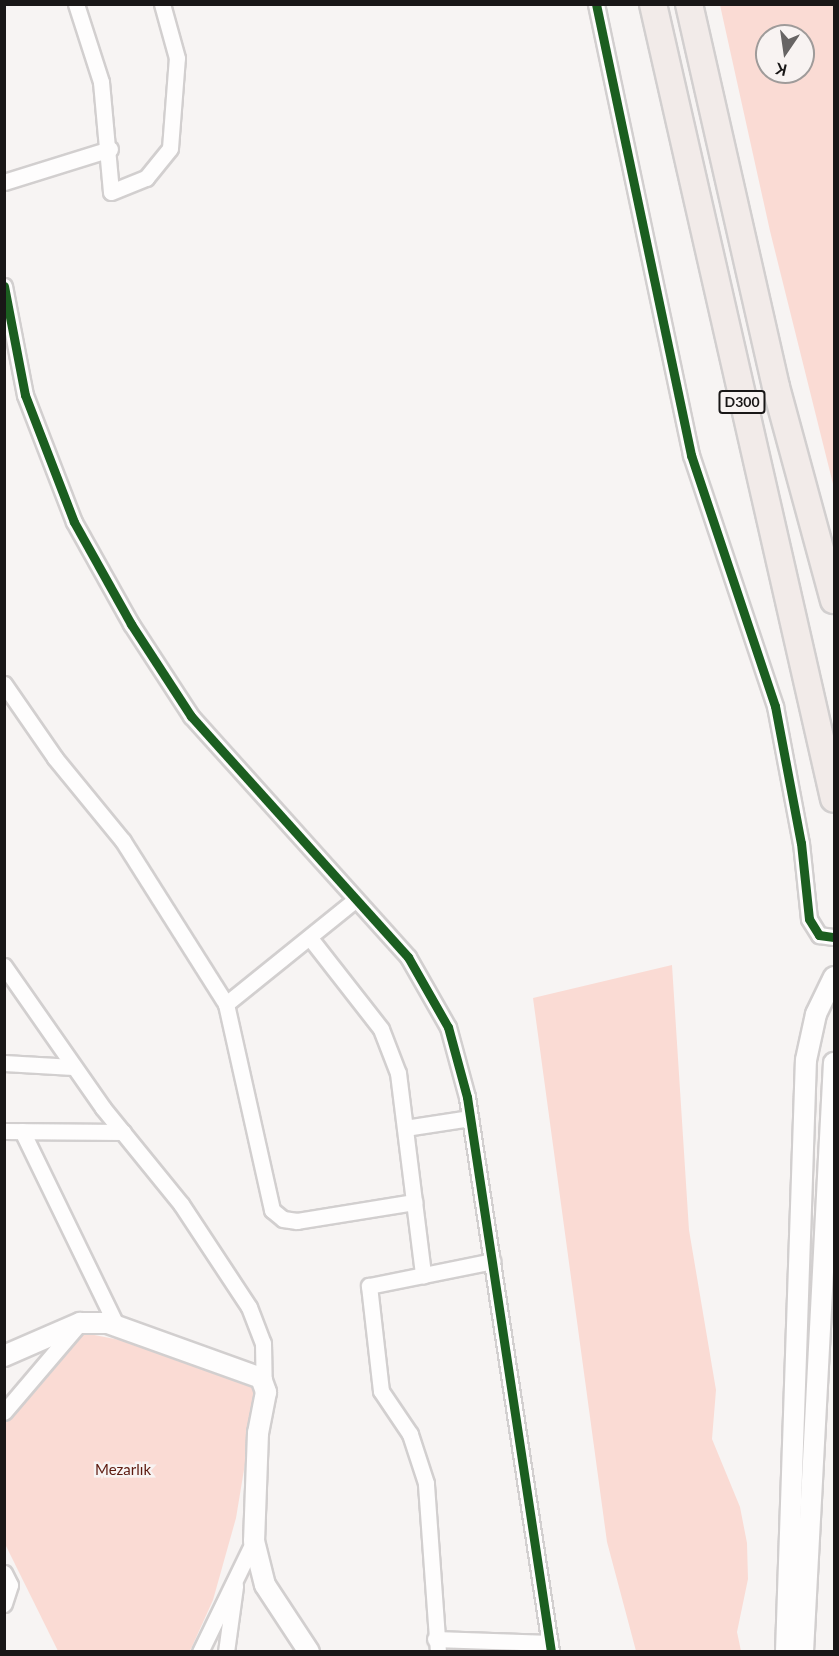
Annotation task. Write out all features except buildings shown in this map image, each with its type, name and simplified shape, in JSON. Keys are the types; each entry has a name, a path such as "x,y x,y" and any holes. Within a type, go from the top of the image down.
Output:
{"highway":[{"name":"D300","path":"653,4 834,799"},
{"name":"D300","path":"689,4 776,387 834,600"}],"street":[{"path":"76,4 101,82 110,148 111,192 146,178 170,148 177,58 162,4"},
{"path":"596,4 692,455 776,706 809,919 819,935 834,937"},
{"path":"4,182 110,148"},
{"path":"4,286 25,395 74,522 131,624 191,716 408,957 448,1028 470,1118 493,1260 551,1647 437,1645 426,1482 410,1434 381,1391 369,1286 493,1260"},
{"path":"4,684 55,758 123,841 226,1004 277,1216 297,1221 414,1202"},
{"path":"226,1004 355,900"},
{"path":"310,938 381,1029 398,1074 423,1275"},
{"path":"4,966 73,1067 181,1204 249,1307 263,1343 264,1382 254,1541 265,1585 309,1652"},
{"path":"786,1652 806,1060 816,1014 834,977"},
{"path":"4,1063 73,1067"},
{"path":"802,1652 834,1063"},
{"path":"405,1128 470,1118"},
{"path":"4,1131 123,1132"},
{"path":"22,1131 116,1325"},
{"path":"4,1356 80,1323 116,1325 264,1382"},
{"path":"4,1412 80,1323"},
{"path":"201,1652 254,1541"},
{"path":"4,1572 10,1585 4,1604"},
{"path":"226,1652 237,1575"}],"green space":[{"path":"720,5 834,5 834,488 770,231"},
{"path":"672,965 689,1230 716,1390 712,1439 740,1507 747,1543 748,1579 737,1632 741,1651 636,1651 607,1542 533,998"},
{"name":"Mezarlık","path":"84,1333 151,1346 250,1382 257,1391 236,1518 213,1600 190,1651 58,1651 5,1544 5,1421"}],"cycle path":[{"path":"596,4 691,455 775,706 801,843 809,919 819,935 834,937"},
{"path":"4,286 25,395 74,522 131,624 191,716 408,957 448,1027 467,1097 551,1652"}]}
